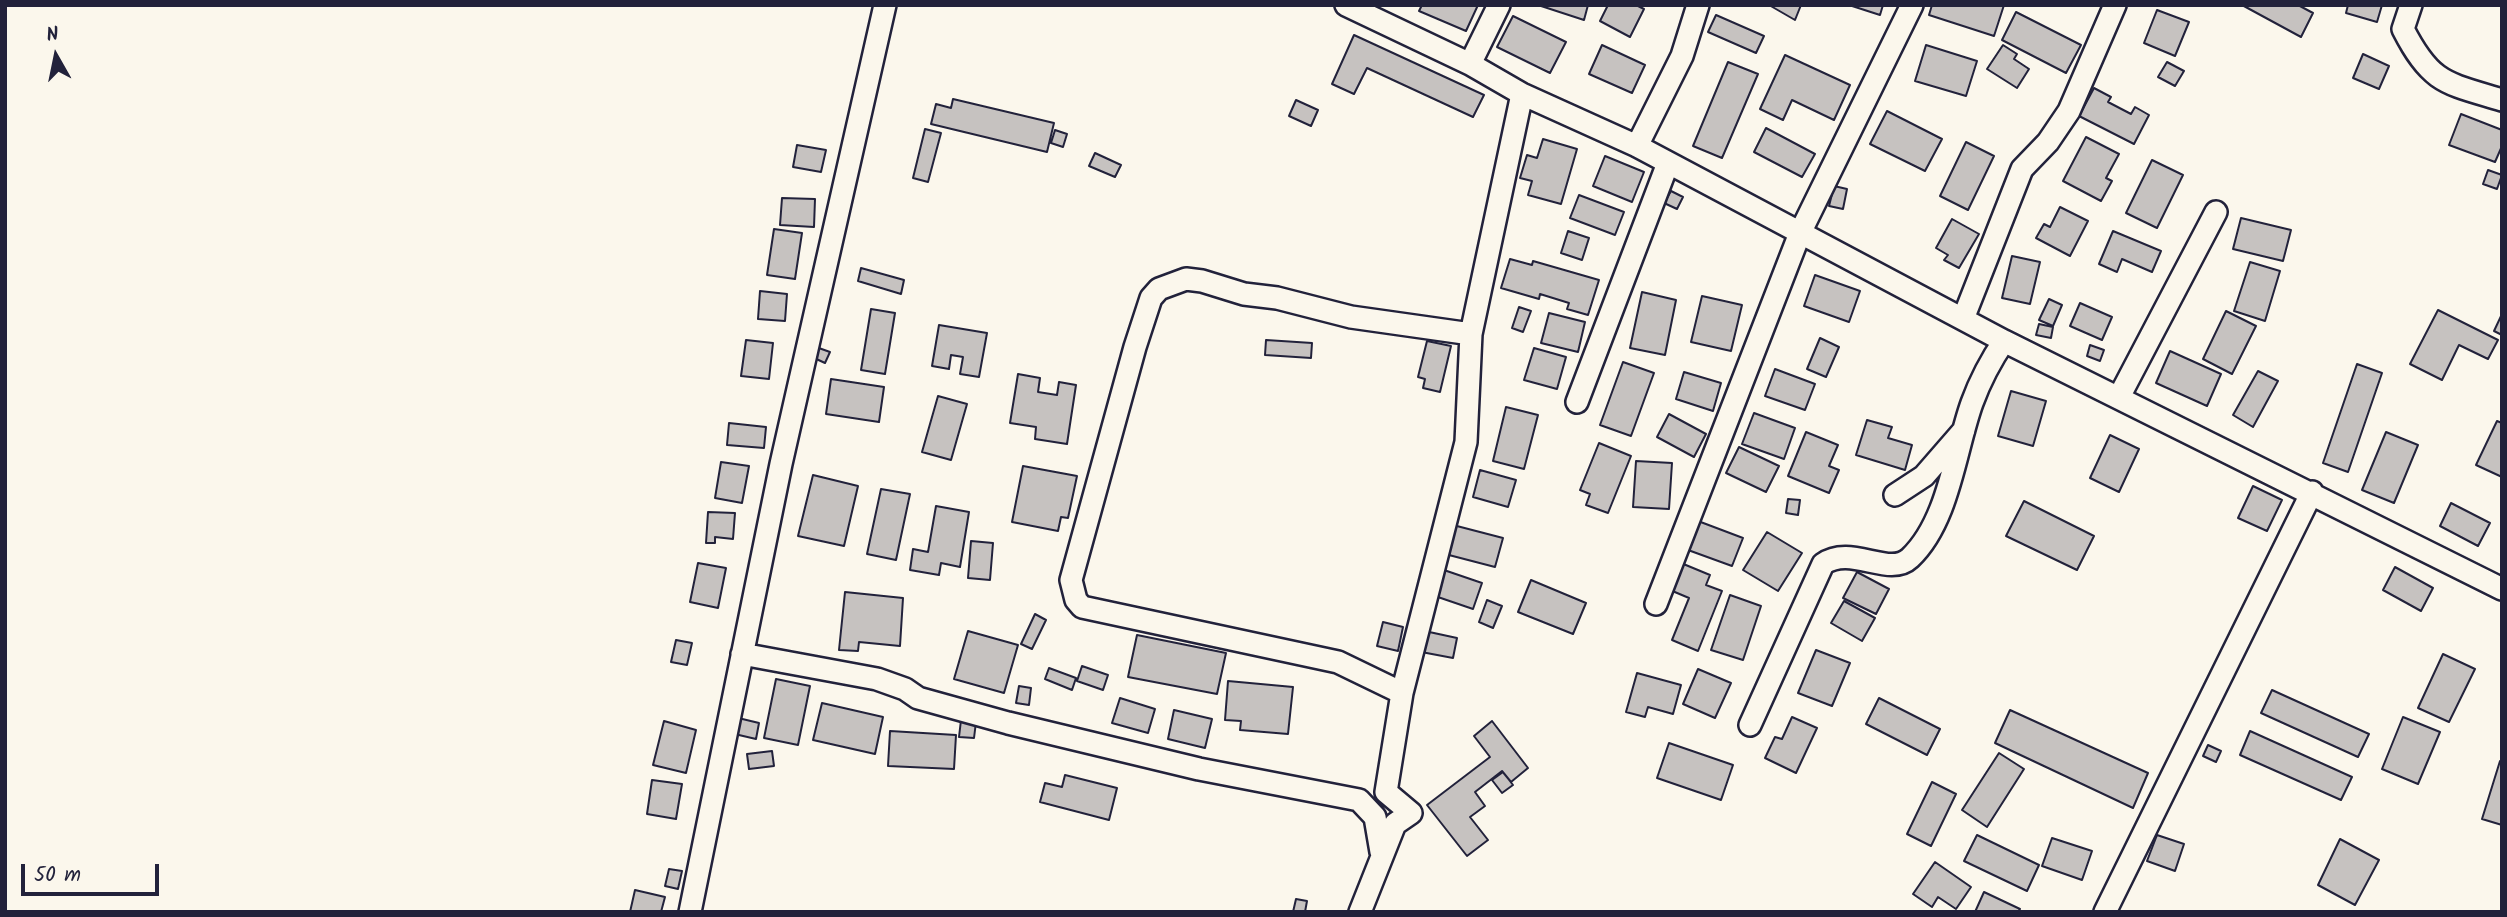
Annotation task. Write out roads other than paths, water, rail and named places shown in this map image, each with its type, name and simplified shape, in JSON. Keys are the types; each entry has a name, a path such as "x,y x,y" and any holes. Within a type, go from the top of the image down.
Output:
{"street":[{"path":"690,912 742,654 885,5"},
{"path":"1346,5 1470,64 1522,94 1637,146 2004,341 2312,492 2502,589"},
{"path":"1470,64 1499,5"},
{"path":"1637,146 1682,56 1698,5"},
{"path":"1656,604 1800,233 1913,5"},
{"path":"1963,319 2022,169 2048,142 2069,111 2115,5"},
{"path":"2411,5 2403,29 2415,55 2446,83 2502,100"},
{"path":"1386,792 1402,693 1466,442 1471,334 1522,94"},
{"path":"1577,402 1668,163"},
{"path":"2119,397 2216,212"},
{"path":"1402,693 1338,662 1082,607 1076,600 1071,580 1135,346 1151,298 1159,289 1186,279 1202,281 1244,294 1277,298 1351,317 1471,334"},
{"path":"1750,725 1823,565 1833,557 1852,556 1899,564 1910,558 1933,524 1955,472 1972,403 2004,341"},
{"path":"1895,495 1924,475 1965,428"},
{"path":"2105,912 2312,492"},
{"path":"742,654 877,678 905,689 918,698 1008,723 1199,769 1359,800 1386,792"},
{"path":"1360,912 1381,852 1395,824 1411,813 1386,792"},
{"path":"1359,800 1375,817 1381,852"}]}
